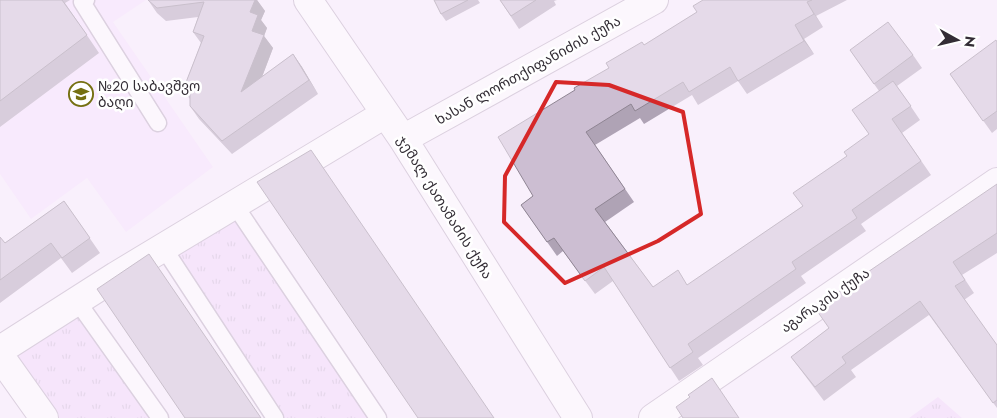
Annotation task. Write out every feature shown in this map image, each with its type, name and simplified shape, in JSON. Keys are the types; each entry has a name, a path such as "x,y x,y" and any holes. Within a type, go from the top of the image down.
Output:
{"street":[{"name":"ჯემალ ქათამაძის ქუჩა","path":"308,0 403,140 578,418"},
{"name":"ხასან ლორთქიფანიძის ქუჩა","path":"403,140 654,0"},
{"path":"0,350 163,247 385,114"},
{"name":"აგარაკის ქუჩა","path":"653,418 997,182"},
{"path":"0,356 44,418"}],"lane":[{"path":"86,0 82,2 158,123"},
{"path":"234,204 378,418"},
{"path":"163,247 275,418"},
{"path":"77,300 160,418"}],"highlighted area":[{"path":"556,82 609,85 683,112 701,214 658,241 565,283 504,222 505,176"}],"shaded area":[{"name":"№20 საბავშვო ბაღი","path":"0,0 146,0 113,22 213,167 126,232 87,178 31,219 0,174"}],"green space":[{"path":"234,204 378,418 275,418 163,247"},
{"path":"80,301 161,418 44,418 0,356"},
{"path":"938,397 962,418 909,418"}],"building":[{"path":"0,0 62,0 87,35 0,101"},
{"path":"148,0 255,0 250,12 258,15 252,31 264,35 241,92 293,54 309,80 222,141 190,106 190,92 183,90 204,36 193,32 204,2 157,8"},
{"path":"434,0 468,0 441,14"},
{"path":"500,0 536,0 511,16"},
{"path":"703,0 812,0 807,2 814,14 795,25 804,41 738,81 730,67 689,92 683,82 635,111 631,104 586,132 625,189 595,209 653,287 678,270 687,285 803,206 793,193 847,156 844,152 869,134 852,110 893,81 911,106 892,119 921,161 852,210 857,218 792,262 796,269 688,344 693,352 670,368 604,267 585,281 554,238 547,242 521,205 533,196 498,137 609,68 606,63 642,42 644,45 697,12 693,6"},
{"path":"888,22 913,55 874,84 850,50"},
{"path":"996,40 997,111 983,121 950,74"},
{"path":"311,150 494,418 418,418 257,182"},
{"path":"997,184 997,233 953,262 965,280 955,286 997,345 997,400 993,403 920,301 842,357 846,363 815,387 791,357 829,328 815,308"},
{"path":"64,201 90,238 62,258 51,243 0,280 0,237 5,243"},
{"path":"149,254 261,418 185,418 97,289"},
{"path":"712,378 739,418 683,418 676,407 690,397 688,395"}],"place":[{"name":"№20 საბავშვო ბაღი","path":"81,94"}]}
